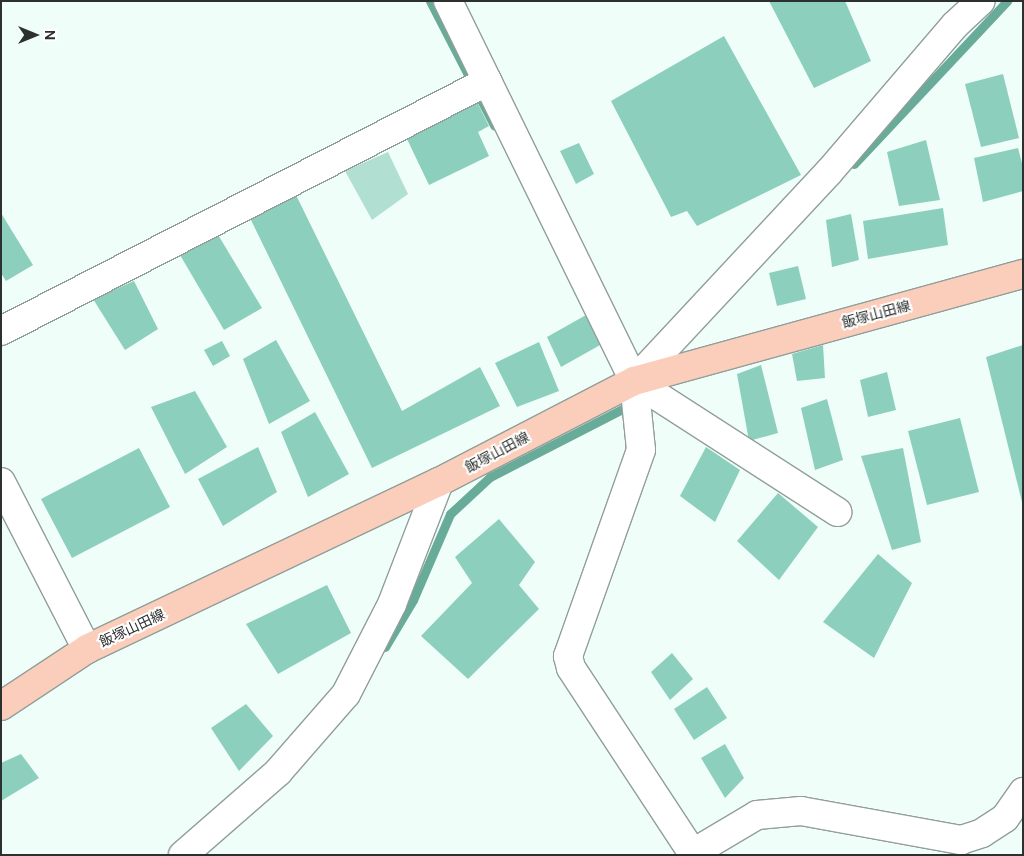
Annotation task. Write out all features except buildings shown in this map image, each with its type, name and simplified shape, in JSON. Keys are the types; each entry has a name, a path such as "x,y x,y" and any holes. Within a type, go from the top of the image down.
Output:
{"main road":[{"name":"飯塚山田線","path":"1,706 87,649 439,482 634,381 1023,274"}],"street":[{"path":"448,1 634,381 641,450 568,656 571,668 694,854 757,815 801,812 961,840 982,833 1005,818 1023,792"},
{"path":"634,381 829,172 954,25 981,1"},
{"path":"1,331 488,81"},
{"path":"634,381 837,512"},
{"path":"1,482 87,649"},
{"path":"183,855 278,772 346,694 392,604 439,482"}],"green space":[{"path":"388,152 408,194 372,220 345,171"}],"waterway":[{"path":"430,1 494,125"},
{"path":"854,164 1007,1"},
{"path":"385,647 413,600 450,514 490,477 624,408"}]}
